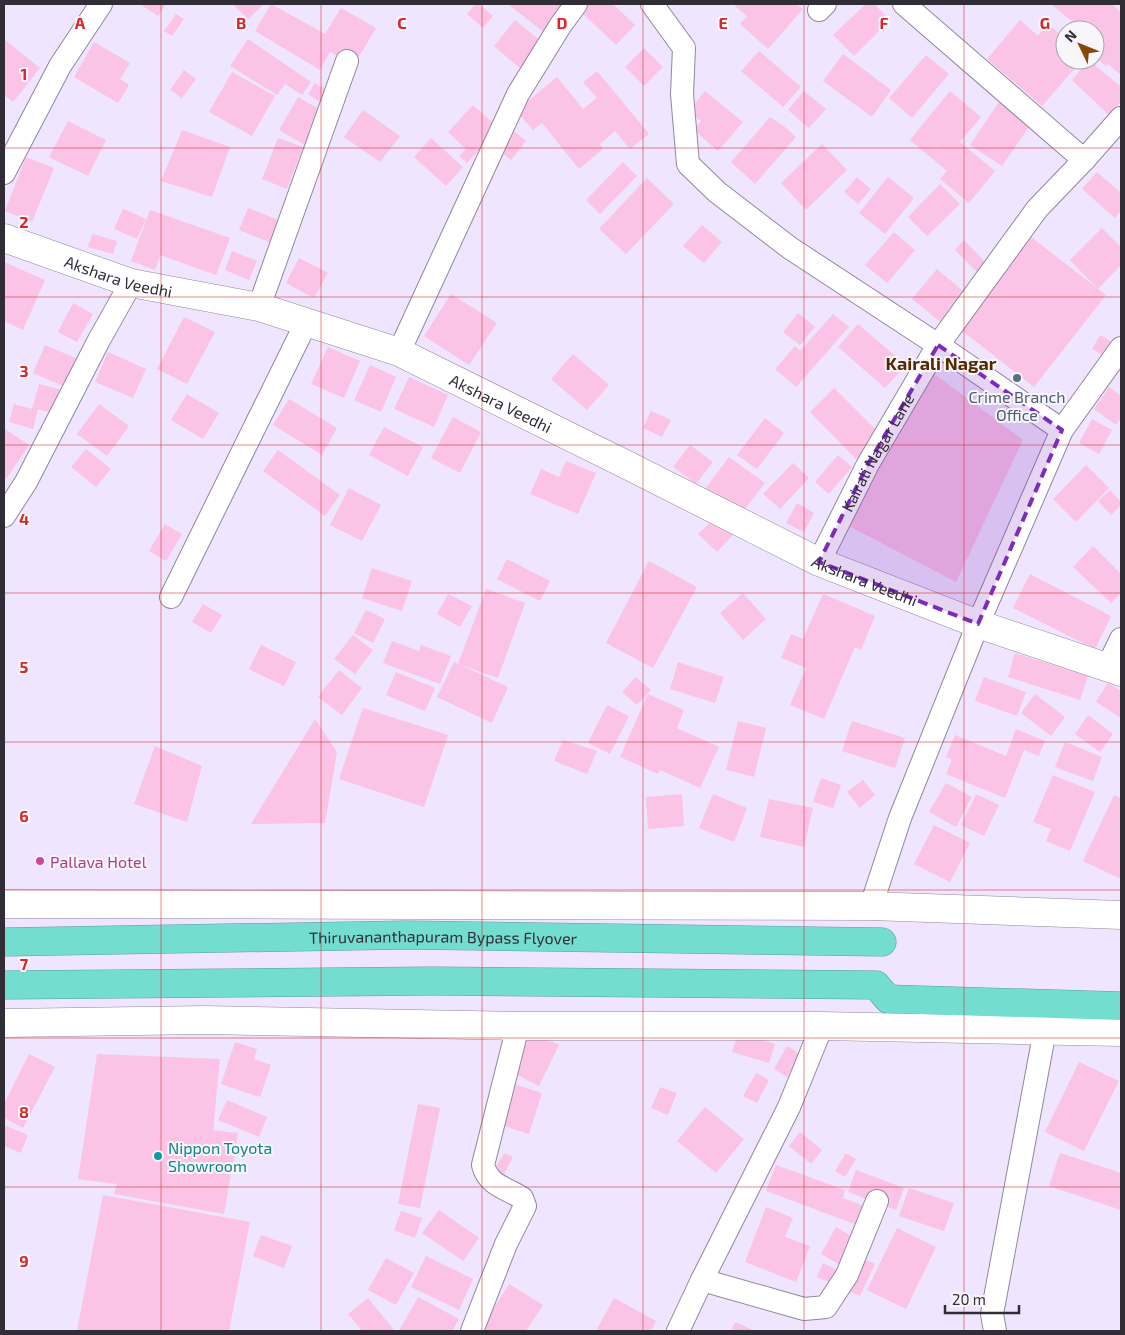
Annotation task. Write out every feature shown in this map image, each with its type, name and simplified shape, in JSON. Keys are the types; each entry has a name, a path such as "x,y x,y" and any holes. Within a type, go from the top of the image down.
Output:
{"highway":[{"name":"Thiruvananthapuram Bypass Flyover","path":"4,942 406,935 882,942"},
{"path":"4,985 442,981 876,985 888,999 1121,1006"}],"street":[{"path":"4,173 60,66 101,4"},
{"path":"399,352 518,94 560,26 576,4"},
{"path":"652,4 684,48 682,94 688,164 717,192 790,248 938,345 1062,430"},
{"path":"904,4 1084,160"},
{"path":"259,307 347,61"},
{"name":"Kairali Nagar Lane","path":"819,562 868,464 938,345 1037,209 1121,118"},
{"name":"Akshara Veedhi","path":"4,238 131,283 259,307 399,352 819,562 978,624 1114,670"},
{"path":"4,516 26,482 99,340 131,283"},
{"path":"171,597 306,323"},
{"path":"871,906 900,818 978,624 1062,430 1121,348"},
{"path":"1114,670 1121,639"},
{"path":"4,904 871,906 1121,915"},
{"path":"4,1023 204,1020 518,1026 822,1026 1121,1032"},
{"path":"472,1331 506,1244 525,1206 522,1198 492,1182 485,1174 483,1165 518,1026"},
{"path":"678,1331 789,1107 822,1026"},
{"path":"995,1331 992,1314 1045,1030"},
{"path":"702,1280 804,1309 826,1307 847,1275 877,1202"}],"highlighted area":[{"path":"938,345 1062,430 978,624 819,562 868,464"}],"building":[{"path":"140,4 166,4 158,16"},
{"path":"233,4 260,4 262,6 248,19"},
{"path":"271,4 325,34 341,8 376,28 354,65 330,52 320,70 255,31"},
{"path":"475,4 479,4 493,16 483,28 467,14"},
{"path":"508,4 571,4 546,34"},
{"path":"583,4 613,4 635,25 616,45 578,9"},
{"path":"733,4 796,4 803,9 768,49 740,24 747,16"},
{"path":"866,4 874,4 890,20 854,56 833,35"},
{"path":"1051,4 1112,4 1121,12 1121,75 1108,64 1105,65 1105,20 1070,20"},
{"path":"176,14 184,19 172,36 164,31"},
{"path":"515,20 543,43 521,69 494,46"},
{"path":"1020,20 1038,36 1048,24 1055,30 1055,70 1073,70 1042,106 987,59"},
{"path":"4,39 40,68 13,102 4,95"},
{"path":"248,39 311,82 302,95 285,84 277,95 230,66"},
{"path":"94,42 130,63 120,79 129,85 118,103 74,77"},
{"path":"644,48 663,67 644,86 625,67"},
{"path":"759,51 801,87 783,107 741,71"},
{"path":"843,54 891,90 872,117 823,81"},
{"path":"926,55 949,74 912,118 889,98"},
{"path":"184,70 196,79 182,98 170,90"},
{"path":"1080,70 1101,70 1121,87 1121,102 1109,115 1072,80"},
{"path":"597,71 649,134 630,149 615,131 600,144 603,149 579,169 542,123 533,130 516,111 557,77 583,109 597,98 583,82"},
{"path":"232,72 275,96 252,136 209,112"},
{"path":"315,83 332,94 324,105 308,94"},
{"path":"705,91 743,122 718,151 694,130 701,121 689,111"},
{"path":"804,91 826,109 809,128 788,110"},
{"path":"950,91 981,117 960,142 995,171 969,203 940,179 947,171 910,140"},
{"path":"298,97 324,112 305,145 279,130"},
{"path":"999,102 1031,124 1002,166 970,145"},
{"path":"473,105 499,128 467,163 459,156 466,149 448,132"},
{"path":"363,110 400,136 380,162 344,137"},
{"path":"770,117 796,137 755,184 731,162"},
{"path":"68,121 106,140 88,176 49,157"},
{"path":"511,129 526,141 511,160 496,148"},
{"path":"182,130 230,147 212,197 161,181"},
{"path":"278,138 303,147 287,189 262,179"},
{"path":"431,138 463,167 446,186 414,157"},
{"path":"822,144 847,170 806,210 781,183"},
{"path":"26,157 54,168 32,222 5,211"},
{"path":"623,162 637,176 600,214 586,200"},
{"path":"1097,172 1121,193 1121,210 1115,218 1082,189"},
{"path":"857,177 871,189 858,204 844,192"},
{"path":"888,177 914,198 885,234 859,213"},
{"path":"647,178 674,204 626,254 599,229"},
{"path":"940,184 960,204 927,236 908,217"},
{"path":"248,208 281,221 272,243 239,230"},
{"path":"123,209 146,219 137,239 114,229"},
{"path":"150,210 230,238 216,275 160,255 155,270 131,261"},
{"path":"702,225 722,242 704,263 683,246"},
{"path":"1102,228 1121,247 1121,265 1098,289 1070,260"},
{"path":"894,232 915,250 887,283 865,265"},
{"path":"92,234 117,241 113,254 88,247"},
{"path":"1031,237 1106,295 1034,387 960,329"},
{"path":"964,240 988,265 979,274 955,250"},
{"path":"232,251 257,261 249,280 225,270"},
{"path":"299,258 328,273 314,298 286,283"},
{"path":"4,262 45,280 23,330 4,321"},
{"path":"937,269 968,295 943,324 912,299"},
{"path":"451,294 497,323 469,365 424,336"},
{"path":"73,303 93,314 77,342 58,332"},
{"path":"798,313 815,327 800,345 783,332"},
{"path":"833,314 849,327 796,387 775,369 795,346 800,351"},
{"path":"184,317 215,332 187,384 157,369"},
{"path":"858,324 906,365 885,388 838,347"},
{"path":"1100,335 1112,342 1104,356 1092,349"},
{"path":"45,345 80,360 68,388 33,373"},
{"path":"328,347 360,361 344,398 311,384"},
{"path":"108,352 146,369 133,398 95,382"},
{"path":"573,354 609,385 587,410 551,379"},
{"path":"370,365 396,377 381,412 354,400"},
{"path":"929,370 1023,440 956,582 843,523"},
{"path":"409,377 448,395 434,427 394,409"},
{"path":"39,384 66,391 59,415 38,409 33,429 9,422 14,404 32,409"},
{"path":"1109,387 1121,396 1121,418 1116,425 1094,409"},
{"path":"834,388 881,435 856,459 810,412"},
{"path":"187,394 219,413 203,439 171,420"},
{"path":"289,399 337,428 322,455 273,425"},
{"path":"99,404 129,426 107,456 77,434"},
{"path":"651,411 671,420 662,437 643,428"},
{"path":"453,417 481,432 460,473 431,458"},
{"path":"765,418 784,433 757,469 737,455"},
{"path":"1092,419 1112,430 1099,454 1079,443"},
{"path":"384,427 423,447 408,476 369,455"},
{"path":"5,429 29,445 6,479 4,477"},
{"path":"690,445 713,462 696,484 673,467"},
{"path":"86,449 111,469 96,487 71,467"},
{"path":"278,450 340,495 325,516 263,471"},
{"path":"838,455 852,467 829,494 815,482"},
{"path":"729,457 765,483 738,518 703,492"},
{"path":"566,461 596,473 578,514 530,494 541,469 559,477"},
{"path":"793,463 809,478 780,509 763,494"},
{"path":"1086,465 1109,488 1076,522 1053,499"},
{"path":"349,488 381,505 362,541 330,525"},
{"path":"1110,490 1121,502 1121,505 1111,515 1098,501"},
{"path":"797,503 814,513 804,532 786,523"},
{"path":"716,517 734,534 717,552 698,534"},
{"path":"165,524 182,534 166,561 149,551"},
{"path":"1093,546 1121,574 1121,593 1111,603 1073,567"},
{"path":"507,559 550,581 540,601 497,579"},
{"path":"649,561 697,587 653,668 606,643"},
{"path":"372,568 412,581 402,611 362,598"},
{"path":"1030,574 1111,616 1095,649 1013,608"},
{"path":"486,589 525,603 498,678 458,664"},
{"path":"743,593 766,619 743,640 720,613"},
{"path":"448,594 472,606 460,627 437,614"},
{"path":"823,594 875,616 861,650 855,647 824,719 790,705 806,668 781,658 791,634 803,639"},
{"path":"203,604 222,615 211,633 192,622"},
{"path":"366,610 385,619 373,643 354,633"},
{"path":"353,635 373,650 355,674 334,659"},
{"path":"392,641 419,651 421,645 451,656 440,684 383,663"},
{"path":"261,645 296,662 284,686 249,669"},
{"path":"1015,653 1088,676 1080,700 1008,677"},
{"path":"454,662 508,687 492,723 437,697"},
{"path":"678,662 724,677 715,703 670,689"},
{"path":"339,670 362,688 342,715 318,697"},
{"path":"396,672 435,688 425,711 386,695"},
{"path":"636,677 651,690 637,705 622,692"},
{"path":"984,677 1026,692 1017,716 975,701"},
{"path":"1108,683 1121,691 1121,718 1096,702"},
{"path":"648,694 684,710 677,728 719,747 700,788 660,770 658,774 620,757"},
{"path":"1035,694 1065,717 1051,736 1021,713"},
{"path":"607,705 629,716 610,754 588,743"},
{"path":"363,708 448,735 424,807 339,779"},
{"path":"1088,715 1113,734 1100,752 1075,734"},
{"path":"315,719 337,752 325,823 251,824"},
{"path":"738,721 766,728 754,777 726,770"},
{"path":"852,721 905,738 895,768 842,751"},
{"path":"1016,729 1045,741 1039,756 1024,750 1005,798 946,774 952,760 946,757 955,735 1006,756"},
{"path":"563,740 597,751 587,774 554,761"},
{"path":"1065,742 1102,757 1093,781 1055,767"},
{"path":"155,746 202,766 187,822 134,804"},
{"path":"1053,775 1095,792 1070,851 1046,841 1051,829 1033,822"},
{"path":"821,778 841,785 833,808 813,802"},
{"path":"863,780 875,795 860,808 847,792"},
{"path":"946,783 972,797 956,827 929,812"},
{"path":"682,794 684,826 648,829 646,797"},
{"path":"713,794 747,808 734,842 699,828"},
{"path":"976,794 999,805 984,836 961,825"},
{"path":"1114,795 1121,798 1121,879 1083,861"},
{"path":"769,799 813,808 804,847 760,837"},
{"path":"934,825 970,843 950,882 914,864"},
{"path":"531,1032 559,1045 539,1086 512,1072"},
{"path":"738,1032 775,1044 769,1063 732,1052"},
{"path":"235,1042 257,1049 254,1059 271,1065 260,1097 221,1084"},
{"path":"787,1046 800,1054 787,1077 774,1069"},
{"path":"29,1054 55,1067 23,1128 4,1118 4,1104"},
{"name":"Nippon Toyota Showroom","path":"97,1054 220,1059 213,1130 238,1133 224,1214 114,1194 117,1184 78,1179"},
{"path":"1079,1062 1119,1081 1084,1151 1045,1132"},
{"path":"756,1073 769,1080 757,1103 743,1096"},
{"path":"514,1084 542,1093 529,1134 501,1125"},
{"path":"660,1087 677,1093 668,1115 651,1108"},
{"path":"227,1100 267,1117 259,1137 218,1120"},
{"path":"418,1104 440,1108 420,1208 398,1204"},
{"path":"705,1107 744,1139 716,1173 677,1141"},
{"path":"4,1125 28,1135 21,1153 4,1146"},
{"path":"800,1132 822,1150 811,1164 789,1146"},
{"path":"504,1153 513,1157 502,1178 493,1172"},
{"path":"846,1153 856,1159 845,1177 835,1171"},
{"path":"1060,1153 1121,1173 1121,1210 1049,1186"},
{"path":"776,1165 845,1190 843,1198 872,1209 865,1228 766,1191"},
{"path":"856,1170 904,1188 896,1210 848,1192"},
{"path":"909,1188 954,1203 944,1231 899,1216"},
{"path":"103,1195 250,1222 229,1331 77,1331"},
{"path":"766,1207 793,1218 785,1237 810,1246 796,1282 745,1262"},
{"path":"439,1210 479,1238 463,1261 422,1233"},
{"path":"401,1211 422,1218 415,1238 394,1230"},
{"path":"836,1227 862,1242 847,1269 821,1254"},
{"path":"897,1228 936,1247 906,1309 867,1290"},
{"path":"261,1235 292,1246 284,1268 253,1256"},
{"path":"426,1256 473,1279 459,1310 411,1287"},
{"path":"857,1256 875,1264 860,1296 817,1277 823,1263 848,1275"},
{"path":"386,1258 414,1273 396,1305 368,1290"},
{"path":"509,1284 543,1305 526,1331 487,1331 481,1328"},
{"path":"418,1297 459,1319 452,1331 399,1331"},
{"path":"368,1298 394,1330 358,1331 361,1329 348,1314"},
{"path":"614,1298 656,1321 651,1331 596,1331"},
{"path":"735,1322 755,1331 731,1331"}],"place":[{"name":"Crime Branch Office","path":"1017,378"},
{"name":"Pallava Hotel","path":"40,861"},
{"name":"Nippon Toyota Showroom","path":"158,1156"}],"district":[{"name":"Kairali Nagar","path":"941,363"}]}
